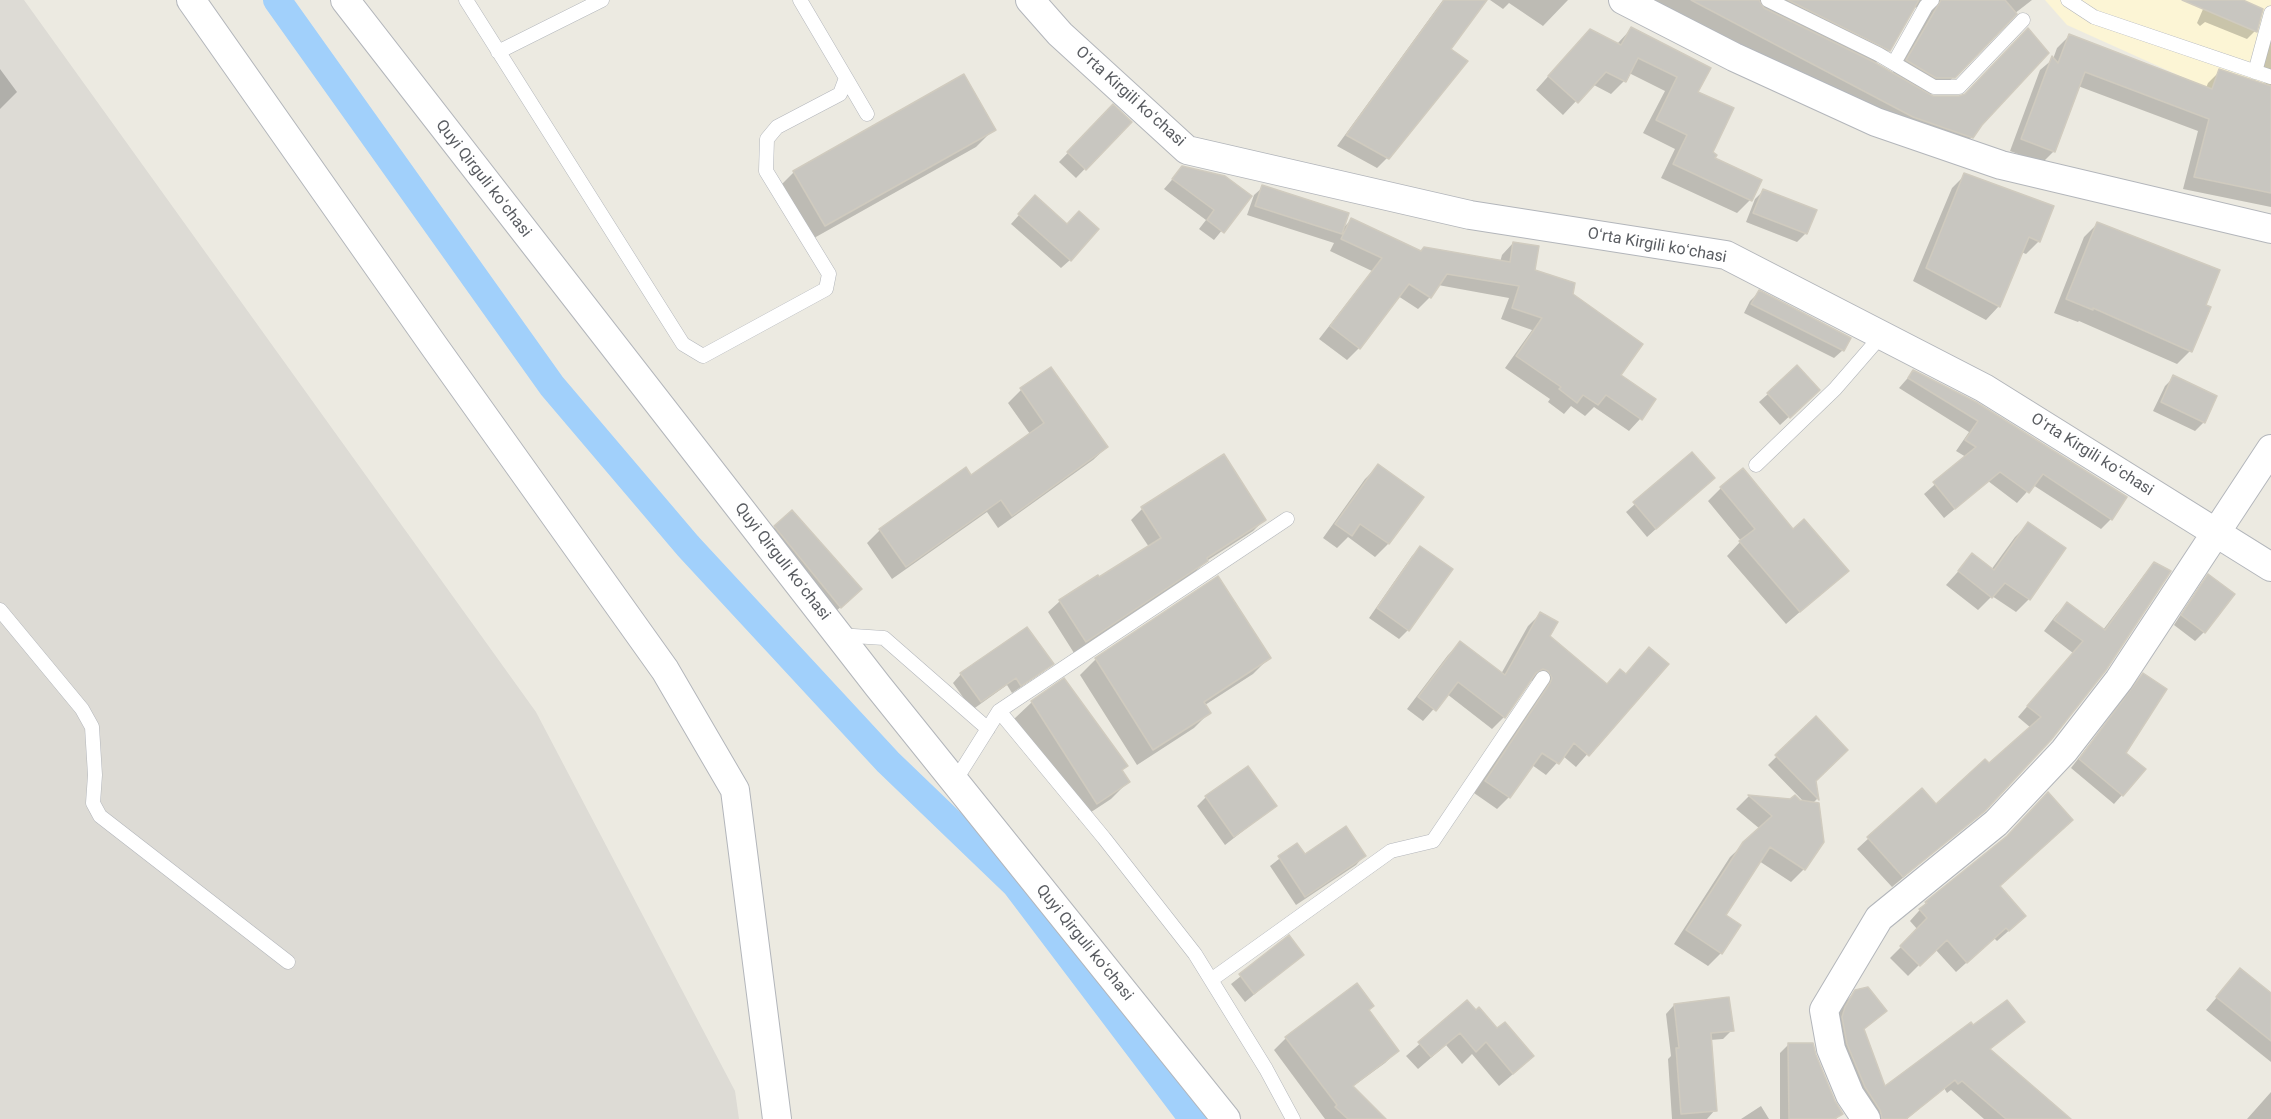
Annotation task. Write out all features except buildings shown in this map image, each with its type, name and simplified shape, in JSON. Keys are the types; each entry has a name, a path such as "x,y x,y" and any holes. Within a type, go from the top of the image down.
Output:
{"street":[{"path":"192,0 441,356 665,670 735,790 777,1119"},
{"name":"Quyi Qirguli koʻchasi","path":"345,0 838,635 1226,1119"},
{"name":"Oʻrta Kirgili koʻchasi","path":"1030,0 1060,34 1187,150 1470,215 1725,255 1984,388 2271,567"},
{"path":"1623,0 1734,57 1876,122 2002,165 2271,229"},
{"path":"1866,1119 1850,1095 1831,1049 1824,1010 1830,1000 1880,918 1996,823 2064,751 2119,680 2271,449"}],"lane":[{"path":"466,0 683,344 704,356 826,289 829,274 766,171 765,156 767,139 777,127 840,94 846,78"},
{"path":"498,52 602,0"},
{"path":"800,0 867,114"},
{"path":"1768,0 1894,63 1934,87 1959,87 2023,20"},
{"path":"1894,63 1926,6 1932,0"},
{"path":"2068,0 2094,17 2271,77"},
{"path":"2255,72 2271,13"},
{"path":"1756,465 1835,389 1881,336"},
{"path":"955,781 999,711 1287,519"},
{"path":"0,609 82,709 92,727 95,775 93,803 100,816 288,962"},
{"path":"838,635 884,638 988,729"},
{"path":"1211,980 1391,851 1433,841 1543,678"},
{"path":"999,711 1132,873 1195,954 1266,1069 1293,1119"}],"shaded area":[{"path":"0,0 24,0 536,712 735,1091 739,1119 0,1119"},
{"path":"2045,0 2271,0 2271,117 2067,25"}],"waterway":[{"path":"277,0 552,386 688,546 888,762 1016,885 1193,1119"}]}
